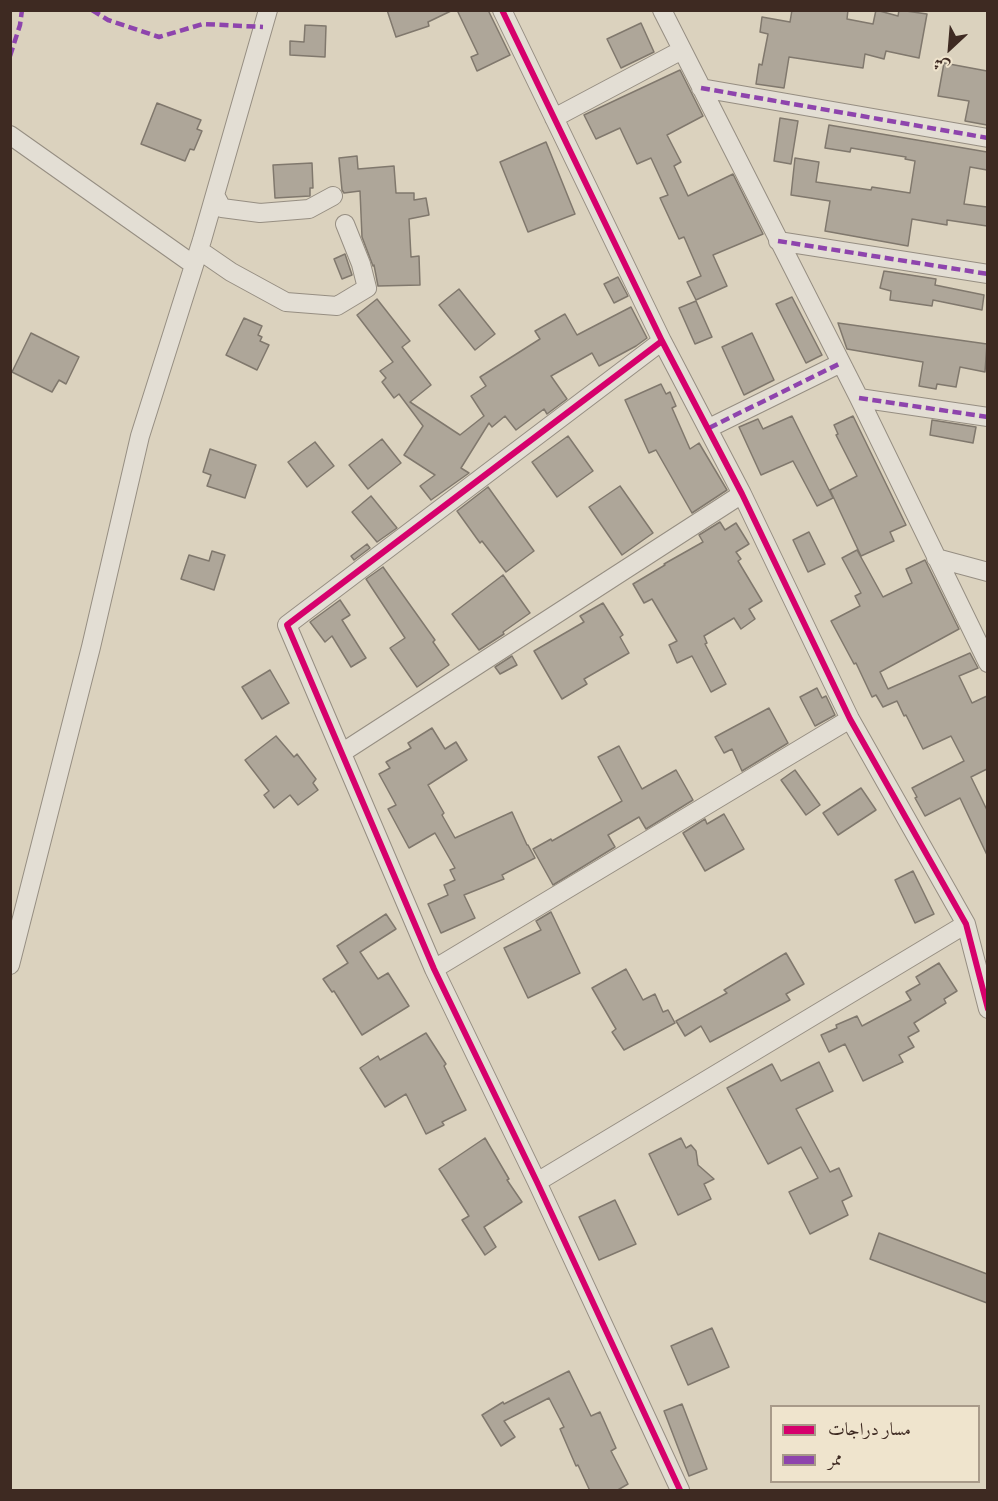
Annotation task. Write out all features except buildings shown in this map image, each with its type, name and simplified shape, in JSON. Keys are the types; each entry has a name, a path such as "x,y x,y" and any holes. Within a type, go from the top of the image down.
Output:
{"street":[{"path":"10,965 91,647 140,436 215,195 268,10"},
{"path":"502,10 662,341 742,494 850,719 966,924 987,1007"},
{"path":"662,10 859,398 987,663"},
{"path":"554,118 682,50"},
{"path":"701,88 987,138"},
{"path":"10,135 196,258 231,272 286,302 337,306 367,288 361,264 345,224"},
{"path":"215,195 222,208 260,213 309,209 333,196"},
{"path":"778,240 987,274"},
{"path":"662,341 287,625 434,969 537,1182 680,1491"},
{"path":"709,428 841,363"},
{"path":"859,398 987,417"},
{"path":"343,752 742,494"},
{"path":"936,558 987,572"},
{"path":"434,969 850,719"},
{"path":"537,1182 966,924"}],"marked path":[{"path":"10,56 20,25 22,10"},
{"path":"92,10 108,20 159,37 203,24 263,27"},
{"path":"701,88 988,138"},
{"path":"778,241 988,274"},
{"path":"709,428 841,363"},
{"path":"859,398 988,417"}],"cycle path":[{"path":"502,10 662,341 742,494 850,719 966,924 988,1009"},
{"path":"662,341 287,625 434,969 537,1182 680,1490"}]}
